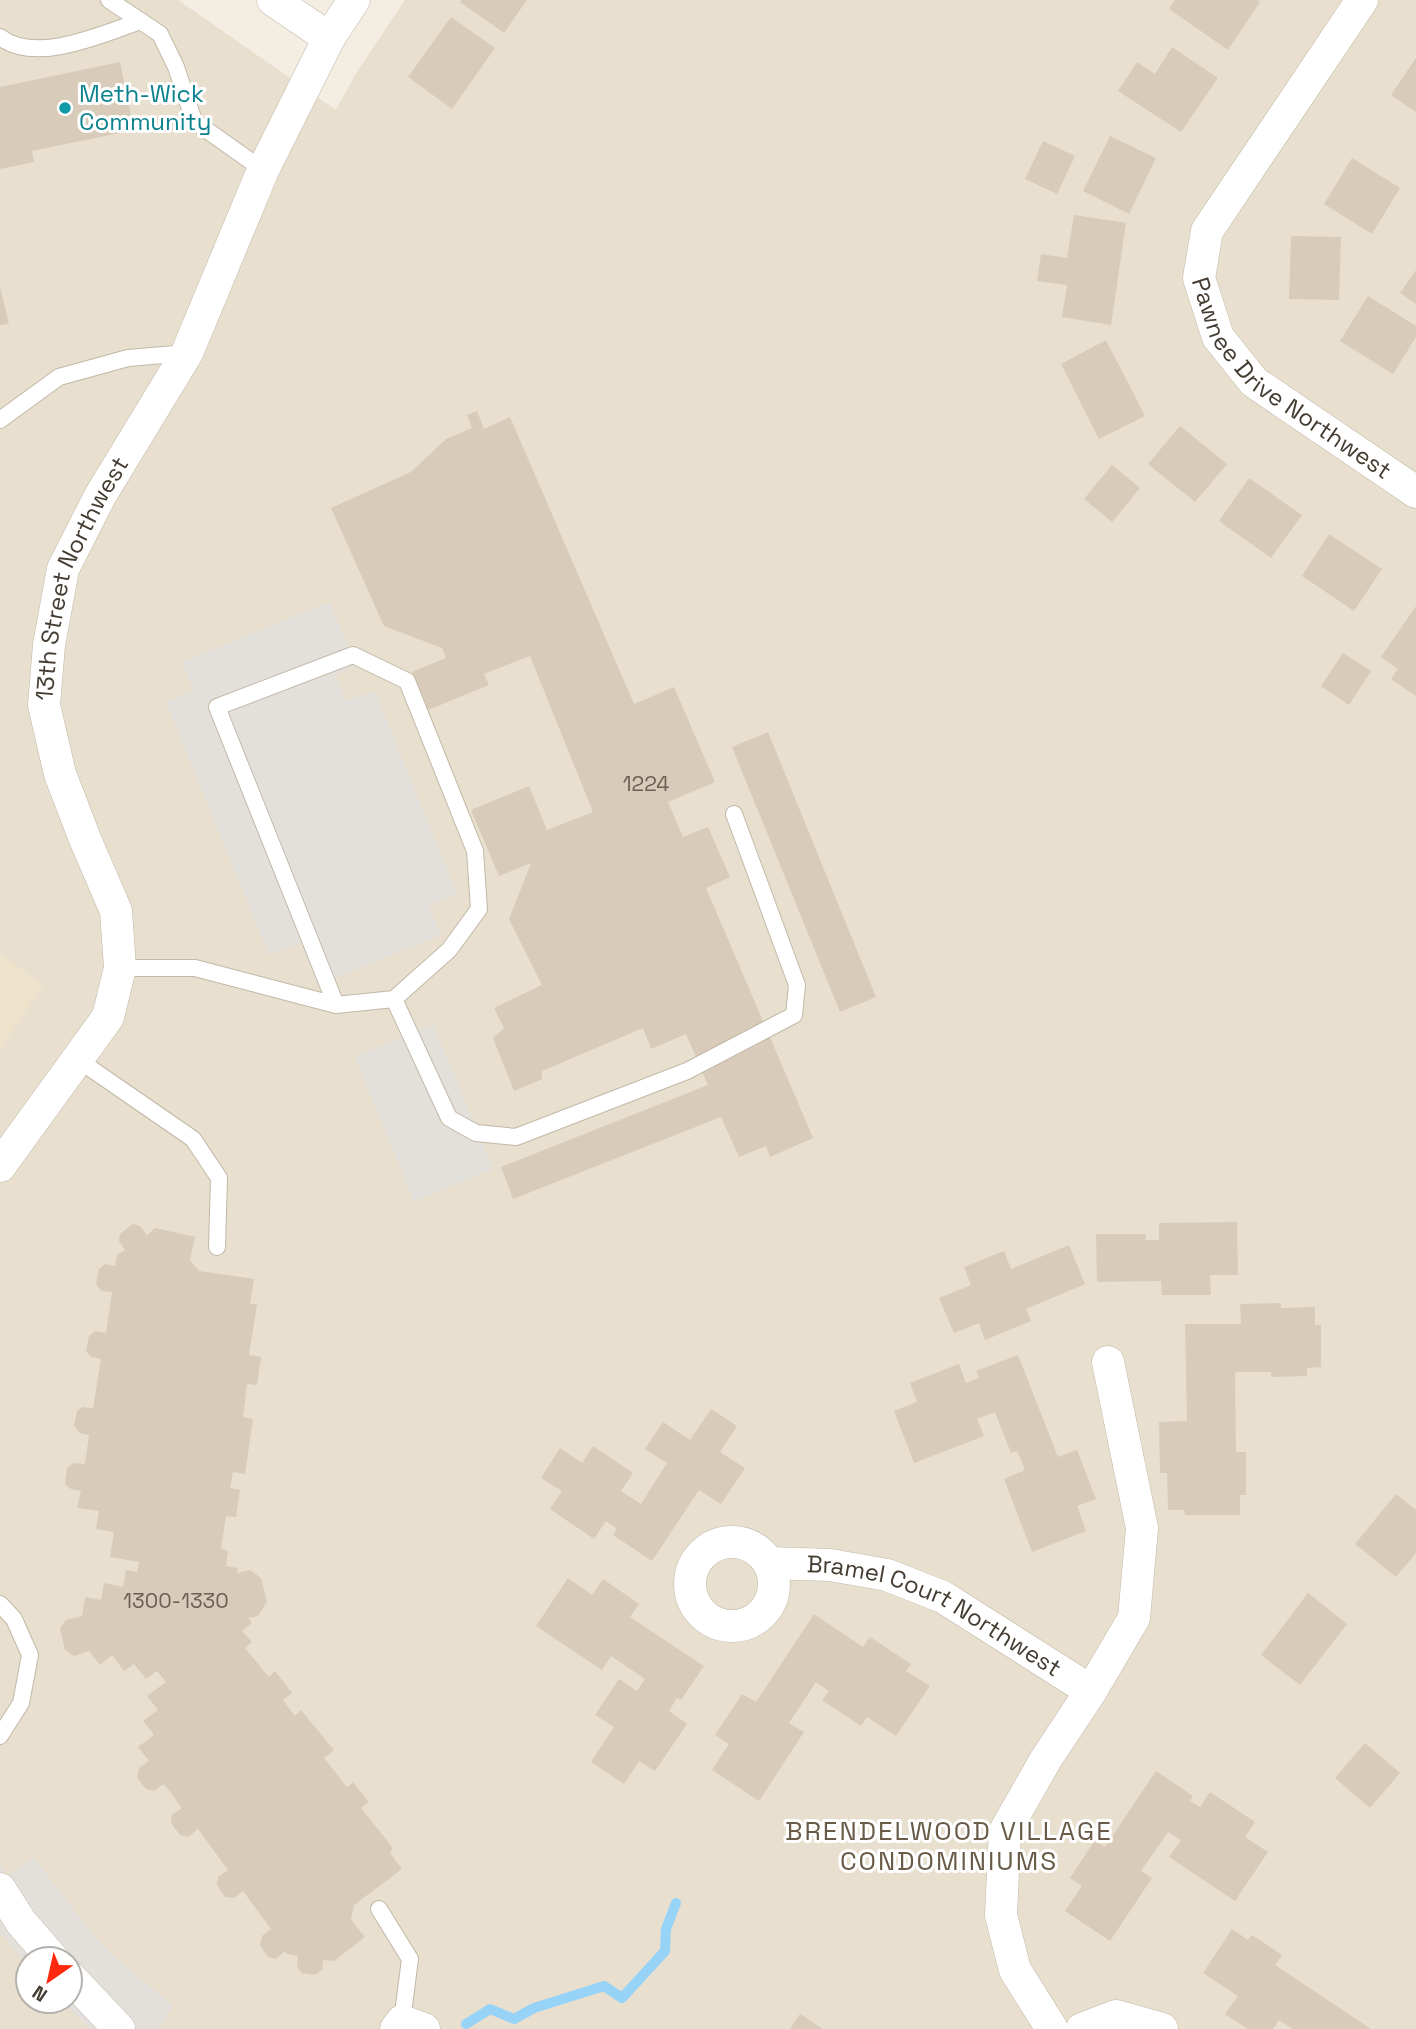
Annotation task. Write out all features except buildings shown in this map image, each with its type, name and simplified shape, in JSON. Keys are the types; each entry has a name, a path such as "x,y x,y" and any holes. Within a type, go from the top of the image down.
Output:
{"street":[{"path":"273,0 329,38"},
{"name":"13th Street Northwest","path":"0,1166 108,1017 120,968 116,911 60,774 44,705 49,645 63,569 100,496 187,353 263,170 329,38 354,0"},
{"name":"Pawnee Drive Northwest","path":"1362,0 1207,231 1199,278 1218,337 1254,382 1416,492"},
{"path":"1052,2029 1015,1970 1001,1915 1005,1831 1046,1759 1091,1691 1134,1618 1142,1528 1108,1362"},
{"name":"Bramel Court Northwest","path":"769,1563 830,1565 887,1575 943,1597 1091,1691"},
{"path":"0,1889 21,1922 41,1945"},
{"path":"84,1992 119,2029"},
{"path":"1082,2029 1116,2016 1162,2029"}],"lane":[{"path":"108,0 160,34 176,66 194,121 263,170"},
{"path":"0,37 9,44 51,49 141,21"},
{"path":"0,419 59,377 128,358 187,353"},
{"path":"120,968 195,968 336,1005 394,999 449,950 479,909 475,851 407,681 353,654 217,708 336,1005"},
{"path":"394,999 449,1118 477,1133 516,1137 687,1071 794,1015 797,985 734,814"},
{"path":"78,1059 193,1139 219,1178 217,1247"},
{"path":"0,1604 14,1619 30,1655 21,1703 0,1736"},
{"path":"379,1909 410,1959 407,2026"}],"shaded area":[{"path":"0,0 178,0 336,110 355,75 405,0 1416,0 1416,2029 0,2029 0,1049 43,985 0,955"},
{"path":"330,602 356,667 335,675 346,701 375,691 457,894 429,905 441,935 318,985 301,943 269,955 166,702 194,691 182,662"},
{"path":"0,955 43,985 0,1049"},
{"path":"433,1024 493,1169 414,1201 355,1057"},
{"path":"34,1858 93,1935 118,1960 173,2006 158,2029 91,2029 76,2015 84,2015 84,1945 14,1945 14,1949 0,1932 0,1864 6,1876"}],"waterway":[{"path":"466,2024 490,2009 514,2019 534,2008 604,1986 622,1998 665,1951 666,1929 676,1903"}],"place":[{"name":"Meth-Wick Community","path":"65,108"}],"district":[{"name":"BRENDELWOOD VILLAGE CONDOMINIUMS","path":"949,1846"}]}
